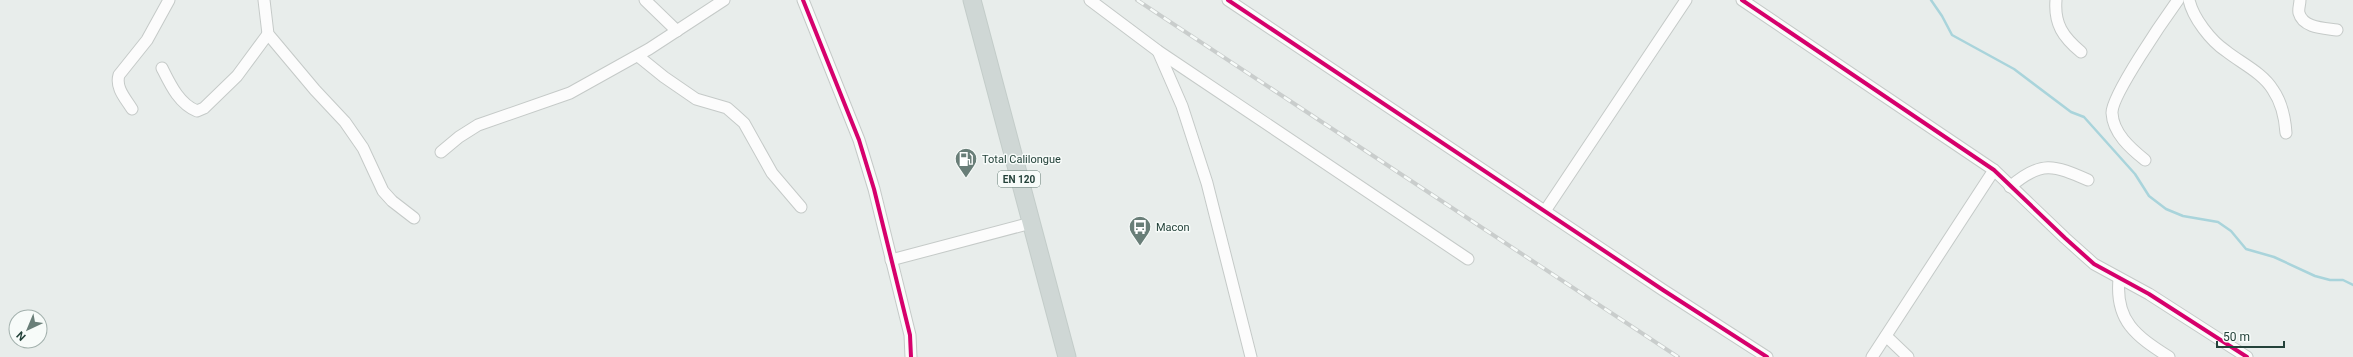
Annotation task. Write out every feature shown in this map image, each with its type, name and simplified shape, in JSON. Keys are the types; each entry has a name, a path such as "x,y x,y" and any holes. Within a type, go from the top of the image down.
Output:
{"main road":[{"name":"EN 120","path":"972,0 1067,357"}],"street":[{"path":"132,109 118,87 117,82 119,75 147,40 169,0"},
{"path":"264,0 268,34 315,90 345,122 363,148 383,190 392,202 414,218"},
{"path":"645,0 677,31"},
{"path":"441,152 459,137 478,126 570,93 638,56 724,0"},
{"path":"803,0 859,140 910,335 911,357"},
{"path":"1090,0 1158,51 1468,259"},
{"path":"1228,0 1767,357"},
{"path":"1545,211 1686,0"},
{"path":"1742,0 1994,170 2010,187 2094,264 2149,294 2247,357"},
{"path":"2056,0 2056,19 2060,31 2081,52"},
{"path":"2189,0 2202,26 2225,50 2249,67 2273,89 2281,105 2286,133"},
{"path":"2300,0 2298,12 2302,20 2311,25 2337,30"},
{"path":"2144,160 2134,151 2120,134 2113,122 2112,111 2130,73 2173,1"},
{"path":"162,68 175,93 190,108 197,111 204,108 237,76 268,34"},
{"path":"1158,51 1182,106 1205,176 1250,357"},
{"path":"638,56 664,77 696,99 727,108 744,123 772,173 801,207"},
{"path":"2010,187 2022,176 2040,169 2059,168 2088,180"},
{"path":"1872,357 1994,170"},
{"path":"891,260 1031,223"},
{"path":"2120,278 2119,308 2128,323 2146,342 2169,357"},
{"path":"1886,336 1908,357"}],"waterway":[{"path":"1931,0 1942,16 1952,35 2014,69 2071,112 2084,117 2135,174 2149,196 2166,209 2183,216 2218,222 2231,231 2246,249 2274,257 2315,276 2330,280 2343,280 2353,285"}],"railway":[{"path":"1137,0 1678,357"}],"cycle path":[{"path":"803,0 859,140 874,189 910,335 911,357"},
{"path":"1228,0 1663,290 1767,357"},
{"path":"1742,0 1994,170 2094,264 2149,294 2247,357"}],"place":[{"name":"Total Calilongue","path":"966,178"},
{"name":"Macon","path":"1140,246"}]}
